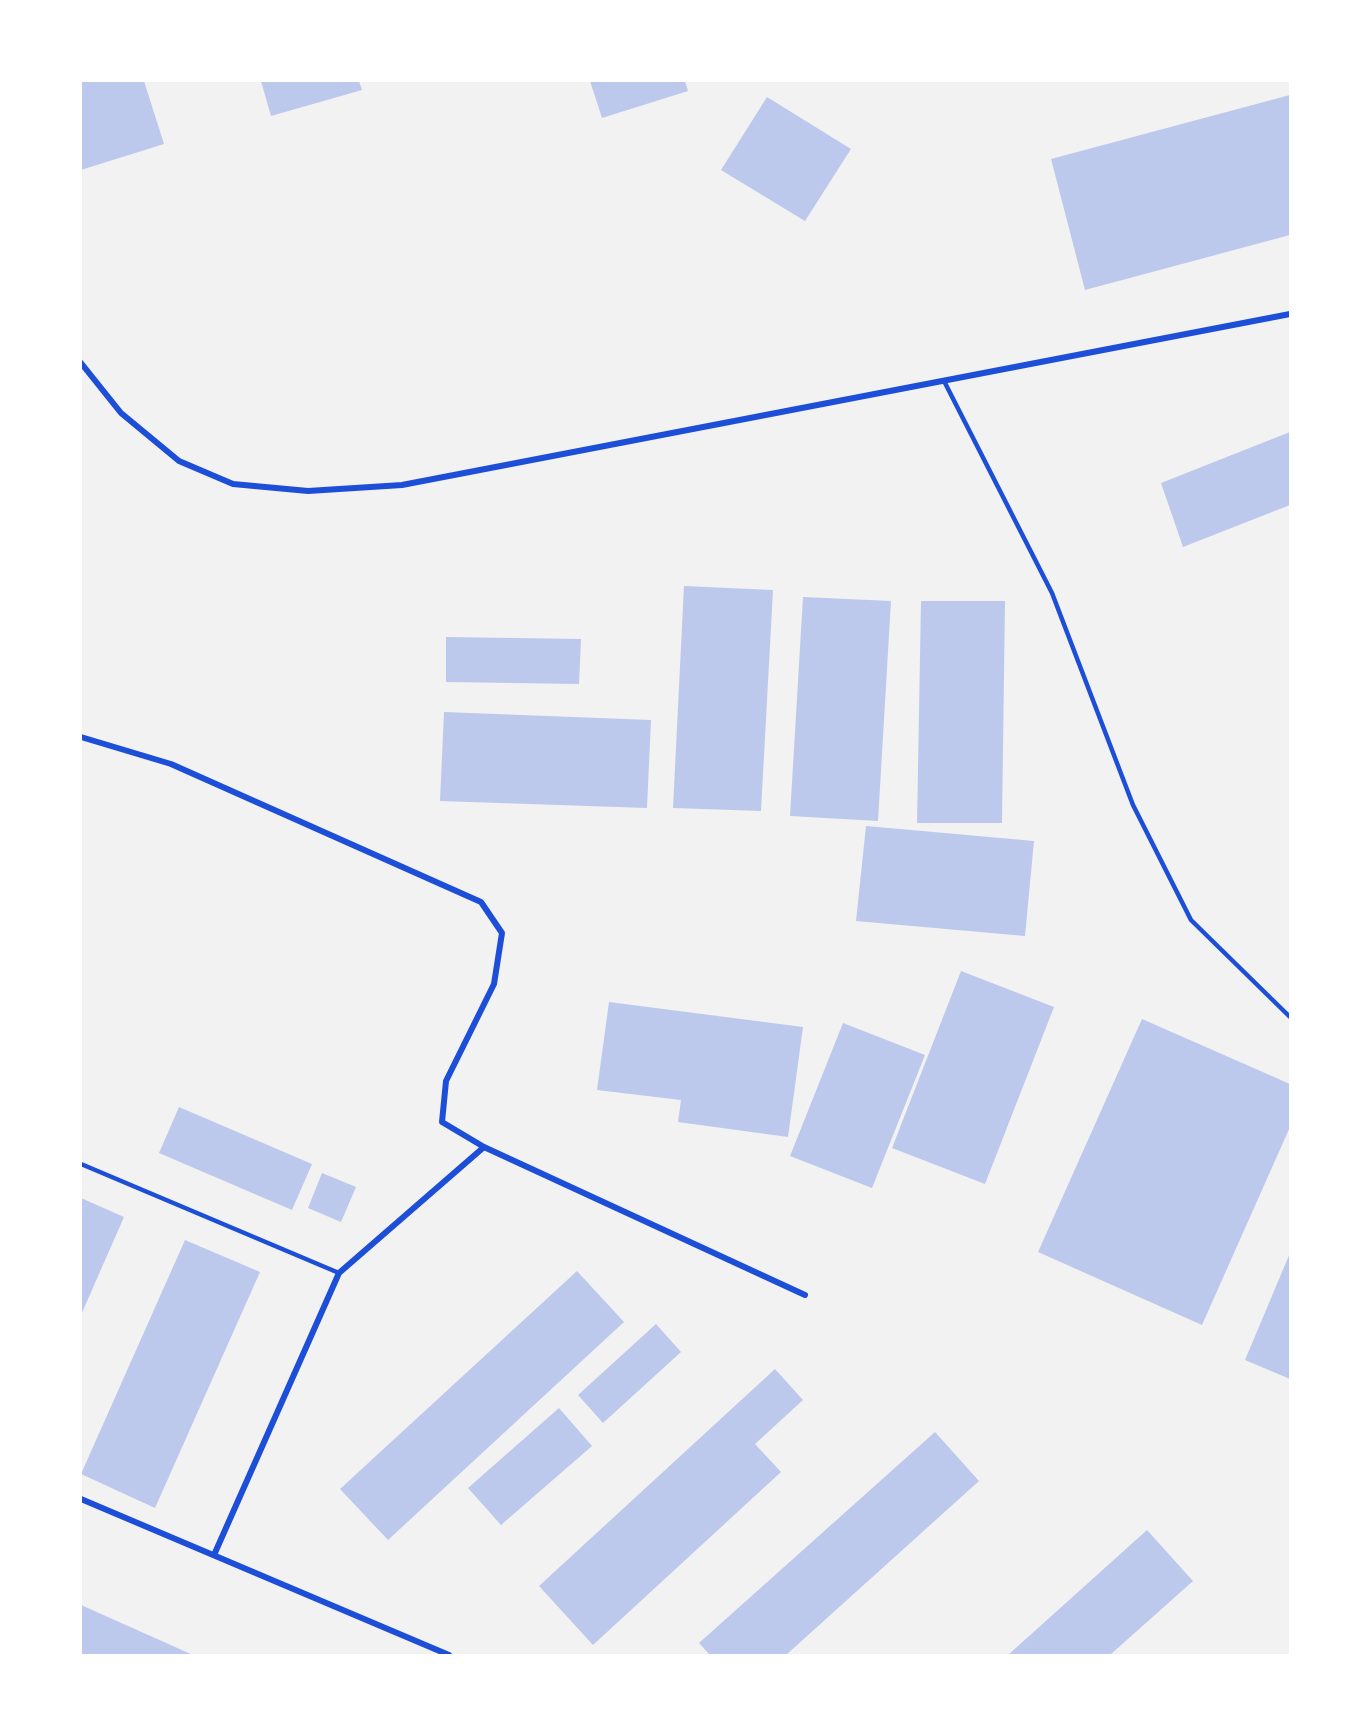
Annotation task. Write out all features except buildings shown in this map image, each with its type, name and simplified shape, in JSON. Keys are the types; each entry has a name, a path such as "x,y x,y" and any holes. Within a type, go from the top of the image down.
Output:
{"street":[{"path":"81,363 122,414 179,460 233,484 308,490 402,485 1290,314"},
{"path":"81,737 171,764 481,902 502,933 494,984 446,1081 442,1122 484,1148 805,1295"},
{"path":"214,1555 339,1273 484,1148"},
{"path":"81,1499 449,1655"}],"lane":[{"path":"944,381 1052,593 1133,805 1191,920 1290,1017"},
{"path":"81,1164 339,1273"}]}
